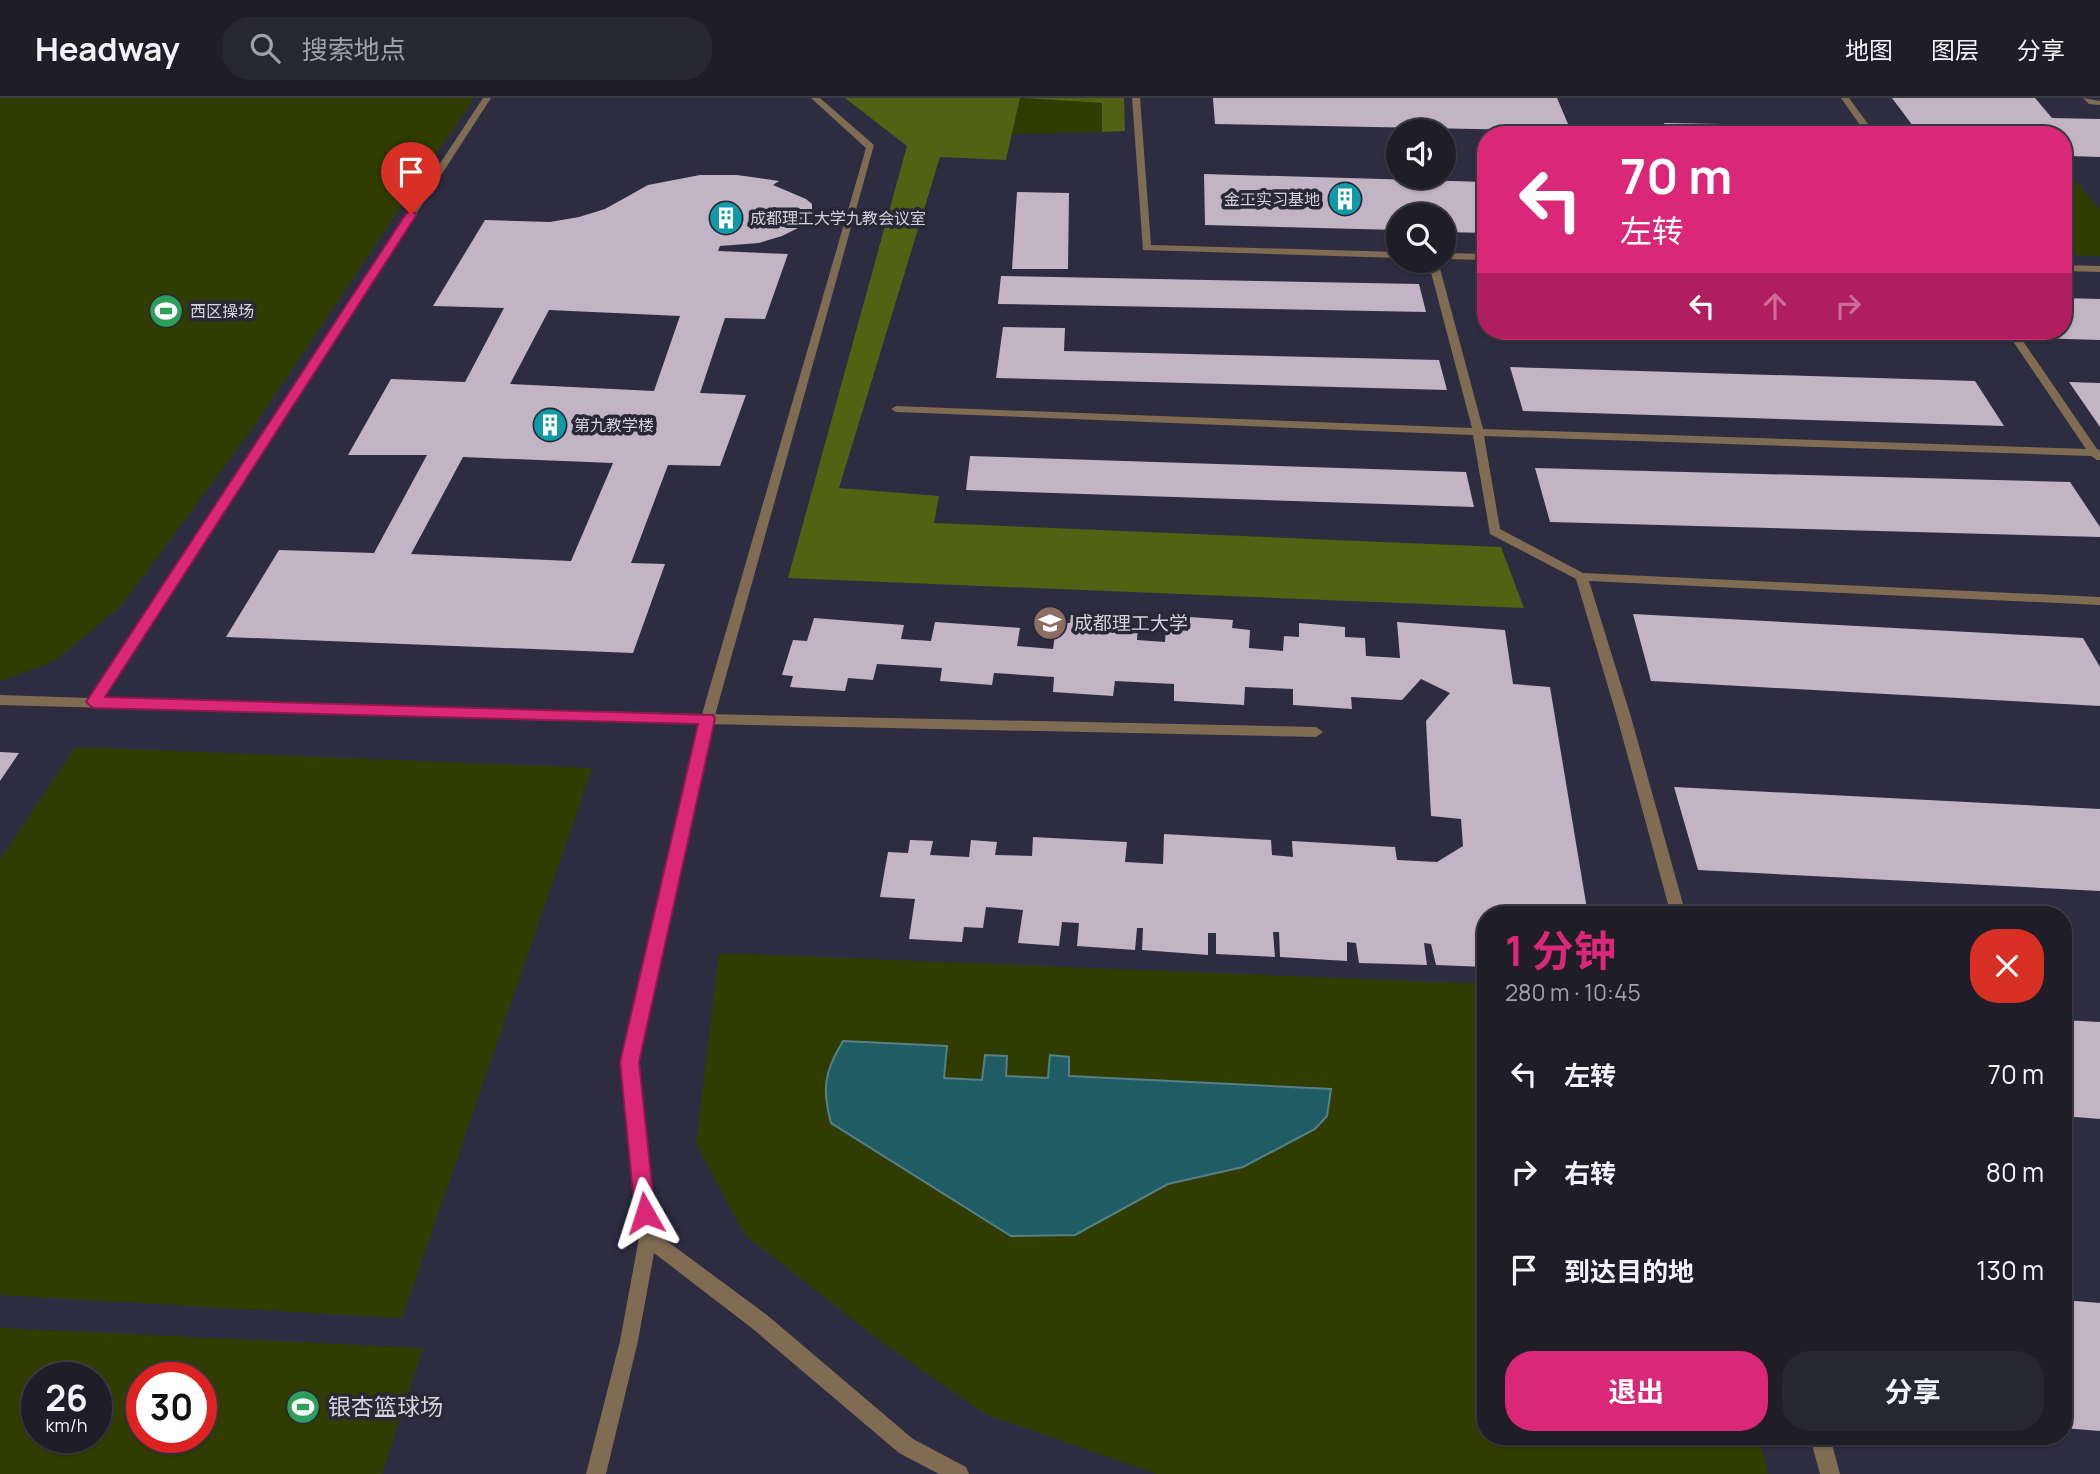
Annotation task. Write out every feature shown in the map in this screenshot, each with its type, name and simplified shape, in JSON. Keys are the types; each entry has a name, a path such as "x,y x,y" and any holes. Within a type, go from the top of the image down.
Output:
{"street":[{"path":"93,702 487,98"},
{"path":"596,1474 629,1342 648,1238 629,1062 707,719 871,146 815,98"},
{"path":"1136,98 1146,248 1386,255"},
{"path":"1845,98 1865,126"},
{"path":"2087,98 2092,103 2100,103"},
{"path":"1456,256 1477,257"},
{"path":"2072,268 2100,269"},
{"path":"1436,273 1478,432 1494,531 1581,577 2100,601"},
{"path":"2017,340 2098,455"},
{"path":"896,408 2098,455"},
{"path":"1581,577 1624,717 1676,906"},
{"path":"0,700 1316,732"},
{"path":"648,1238 760,1322 906,1446 959,1474"},
{"path":"1822,1445 1830,1474"}],"shaded area":[{"name":"成都理工大学","path":"0,98 2100,98 2100,1474 0,1474"},
{"path":"843,1041 947,1046 944,1078 982,1080 985,1055 1007,1056 1006,1076 1048,1078 1050,1055 1069,1057 1069,1076 1331,1089 1327,1116 1315,1129 1243,1167 1168,1184 1075,1235 1011,1236 831,1123 826,1100 826,1081"}],"green space":[{"name":"西区操场","path":"0,98 474,98 252,429 121,606 55,661 0,681"},
{"path":"845,98 1020,98 1006,160 940,157 839,488 939,496 934,523 1501,547 1524,608 788,578 907,146"},
{"path":"1020,98 1102,103 1102,132 1012,134"},
{"path":"1023,98 1124,98 1125,131 1102,132 1102,103"},
{"path":"2072,177 2100,209 2100,256 2072,255"},
{"path":"75,747 592,768 402,1318 0,1295 0,860"},
{"path":"719,953 1477,984 1477,1445 1761,1445 1768,1474 1157,1474 985,1414 878,1339 745,1235 696,1144"},
{"name":"银杏篮球场","path":"0,1328 423,1348 382,1474 0,1474"}],"building":[{"path":"1213,98 1557,98 1569,126 1477,126 1477,129 1456,129 1456,119 1386,119 1386,127 1215,124"},
{"path":"1892,98 2035,98 2052,118 2100,119 2100,157 2072,156 2072,126 1913,126"},
{"path":"1664,123 1845,126 1666,126"},
{"name":"金工实习基地","path":"1204,174 1386,179 1386,189 1456,189 1456,181 1477,182 1477,233 1456,232 1456,203 1386,203 1386,230 1205,225"},
{"name":"第九教学楼","path":"700,175 737,175 779,181 773,185 806,199 812,204 812,214 802,226 782,236 759,243 720,246 718,251 788,254 765,319 725,318 700,393 746,395 720,466 668,465 631,563 665,564 633,653 226,637 279,550 374,553 427,455 348,455 391,379 465,382 504,308 433,306 485,220 550,222 579,217 605,209 648,185","holes":["549,310 680,316 654,391 510,384","463,457 613,463 571,561 411,554"]},
{"path":"1017,192 1069,193 1068,269 1012,269"},
{"path":"1001,276 1419,284 1426,312 998,304"},
{"path":"2072,298 2100,299 2100,340 2072,339"},
{"path":"1003,327 1065,328 1064,351 1439,360 1447,390 996,378"},
{"path":"1510,367 1975,381 2004,426 1523,411"},
{"path":"2069,382 2100,383 2100,427"},
{"path":"970,456 1466,472 1474,507 966,490"},
{"path":"1535,468 2070,482 2100,527 2100,537 1550,522"},
{"path":"1633,614 2083,638 2100,667 2100,706 1651,681"},
{"path":"1071,615 1112,618 1111,625 1138,627 1137,640 1165,642 1166,629 1188,631 1189,617 1233,620 1232,628 1250,630 1249,648 1283,651 1284,636 1299,637 1299,623 1345,627 1345,637 1365,638 1366,656 1400,658 1397,622 1505,630 1513,684 1550,687 1586,906 1477,906 1477,967 1436,965 1431,944 1424,943 1427,965 1359,963 1356,943 1347,942 1347,961 1280,957 1279,932 1273,932 1275,957 1216,954 1216,933 1208,933 1208,955 1142,950 1143,928 1137,928 1135,950 1077,946 1079,923 1062,922 1059,946 1018,943 1023,910 986,907 983,928 964,927 962,942 909,939 915,899 880,897 888,852 908,853 910,840 933,841 930,855 969,857 971,840 997,842 995,855 1032,856 1033,837 1127,842 1125,862 1163,864 1164,834 1271,840 1272,855 1293,857 1292,841 1395,847 1397,860 1437,862 1463,846 1461,819 1431,816 1426,721 1450,693 1421,679 1402,700 1351,697 1352,709 1293,705 1293,689 1245,687 1244,705 1174,701 1174,684 1115,681 1113,696 1053,692 1054,677 994,673 992,685 940,681 942,668 877,664 873,680 848,678 845,691 790,687 793,676 782,675 793,640 807,641 814,618 904,625 901,639 931,641 935,622 1020,628 1017,646 1053,649 1057,622 1070,623"},
{"path":"0,752 19,753 0,781"},
{"path":"1674,787 2100,809 2100,891 1698,870"},
{"path":"2072,1020 2100,1022 2100,1119 2072,1117"},
{"path":"2072,1301 2100,1303 2100,1431 2072,1429"}],"place":[{"name":"金工实习基地","path":"1345,199"},
{"name":"成都理工大学九教会议室","path":"726,218"},
{"name":"西区操场","path":"166,311"},
{"name":"第九教学楼","path":"550,425"},
{"name":"成都理工大学","path":"1050,623"},
{"name":"银杏篮球场","path":"303,1407"}],"route":[{"path":"411,214 93,702 707,719 629,1062 645,1213"}]}
